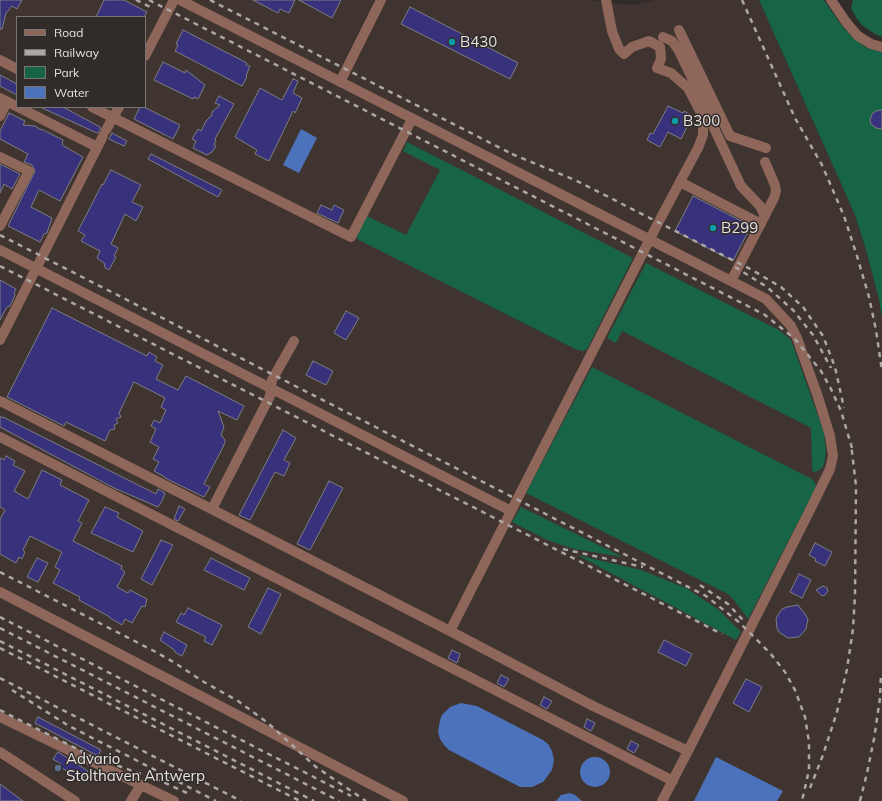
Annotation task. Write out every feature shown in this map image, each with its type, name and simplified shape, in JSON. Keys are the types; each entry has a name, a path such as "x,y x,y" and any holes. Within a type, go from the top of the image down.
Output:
{"street":[{"path":"146,54 174,0"},
{"path":"180,0 766,299 791,326 797,338 830,436 832,456 830,469 662,801"},
{"path":"340,82 381,0"},
{"path":"450,631 698,148 703,135 704,126 701,113 688,88 671,73 657,68 661,59 660,47 649,41 632,47 624,54 619,49 610,23 606,0"},
{"path":"831,0 846,22 858,36 871,44 882,47"},
{"path":"838,0 849,18 857,26 872,37 882,41"},
{"path":"679,30 730,136 766,148"},
{"path":"663,37 672,41 678,48 741,186 760,206 763,220"},
{"path":"0,60 16,68"},
{"path":"0,116 4,100 16,106"},
{"path":"20,108 97,147"},
{"path":"94,108 351,237 412,119"},
{"path":"0,340 97,147 118,108"},
{"path":"0,157 29,171 0,226"},
{"path":"731,281 776,192 775,185 765,162"},
{"path":"680,182 763,220"},
{"path":"0,250 511,511"},
{"path":"212,509 270,396 272,380 294,341"},
{"path":"0,401 450,631 593,706 688,752"},
{"path":"0,437 673,781"},
{"path":"0,592 403,801"},
{"path":"0,717 174,801"},
{"path":"0,752 75,801"},
{"path":"131,801 141,785"}],"shaded area":[{"path":"0,0 591,0 606,3 635,5 654,0 759,0 855,215 879,299 882,318 882,801 0,801"}],"green space":[{"path":"759,0 824,0 839,22 851,36 865,47 882,52 882,318 879,299 855,215"},
{"path":"853,0 882,0 882,37 863,26 857,19 851,8"},
{"path":"407,142 633,258 587,349 583,351 577,350 357,238 367,216 406,235 440,170 403,151"},
{"path":"646,263 779,330 791,340 824,433 826,452 822,468 813,472 811,428 622,331 616,343 607,338"},
{"path":"592,367 814,481 816,486 814,491 748,619 728,594 526,493"},
{"path":"521,507 623,557 574,549 547,540 512,522"},
{"path":"577,555 641,570 686,588 719,610 741,632 736,640"}],"water":[{"path":"301,129 317,138 299,173 283,165"},
{"path":"461,703 477,706 548,744 552,751 554,760 552,770 543,782 532,787 520,787 449,750 440,739 438,732 440,720 442,715 450,707"},
{"path":"595,757 601,758 609,766 609,778 601,786 595,787 589,786 581,778 580,772 581,766 589,758"},
{"path":"716,757 783,791 777,801 694,801"},
{"path":"570,793 582,801 556,801 561,795"}],"building":[{"path":"0,0 22,0 17,9 12,6 6,13 2,29 0,29"},
{"path":"104,0 124,0 147,12 145,16 96,16"},
{"path":"253,0 295,0 289,13 280,9 278,13"},
{"path":"299,0 341,0 332,18"},
{"name":"B430","path":"410,7 518,63 510,79 401,24"},
{"path":"183,30 247,63 246,65 250,66 246,76 247,77 242,86 175,51 178,45 176,44"},
{"path":"163,62 185,73 186,70 205,85 198,99 194,97 193,99 154,80"},
{"path":"0,75 16,83 16,94 0,86"},
{"path":"293,79 298,81 293,93 302,98 295,113 293,111 269,161 255,154 257,150 235,137 260,88 282,100"},
{"path":"219,96 234,104 215,139 214,145 216,146 212,152 207,155 193,148 196,141 192,139 198,129 201,131 206,121 212,115 212,112 220,105 215,103"},
{"name":"B300","path":"668,106 683,113 684,111 692,117 681,139 668,132 660,147 647,140 650,133 653,134"},
{"path":"42,108 65,108 100,127 100,131 97,133"},
{"path":"140,108 146,108 180,125 173,139 134,119"},
{"path":"882,110 882,129 876,128 871,124 870,120 872,114 876,111"},
{"path":"9,113 25,121 23,125 35,126 63,140 62,145 83,157 60,201 39,190 31,207 52,218 47,233 44,234 40,242 8,226 35,171 32,165 24,162 28,154 0,139 0,131"},
{"path":"112,133 127,141 124,146 109,139"},
{"path":"151,154 222,190 218,197 148,159"},
{"path":"0,164 20,174 12,189 4,184 0,193"},
{"path":"111,170 141,185 132,202 143,207 136,221 125,214 111,244 118,248 114,256 116,257 109,270 104,267 105,264 97,258 100,251 81,241 85,235 78,231 102,184 103,185"},
{"name":"B299","path":"693,196 751,226 733,261 675,231"},
{"path":"321,205 332,210 334,205 344,210 338,223 317,213"},
{"path":"0,280 16,289 10,306 7,307 0,320"},
{"path":"52,308 147,356 149,352 157,357 155,361 163,365 156,379 178,390 186,376 244,406 237,420 218,411 224,427 221,435 225,442 204,484 210,487 204,497 154,471 159,462 153,459 159,447 150,442 156,429 151,426 154,420 160,423 166,410 161,407 165,398 134,382 119,413 121,417 116,419 118,423 114,425 115,429 110,430 105,441 66,422 64,426 7,397"},
{"path":"346,311 359,318 346,340 334,333"},
{"path":"313,361 333,371 326,385 306,375"},
{"path":"0,416 156,494 158,489 165,493 162,501 158,507 114,488 0,427"},
{"path":"283,430 296,438 284,460 290,463 284,476 275,472 250,520 239,515"},
{"path":"6,456 15,461 13,465 25,471 14,491 28,499 42,470 62,480 60,485 89,500 78,521 82,523 73,541 122,566 121,569 125,572 117,587 128,593 130,590 147,599 145,607 142,606 132,623 125,619 122,625 79,600 80,597 53,583 60,570 55,567 62,552 30,536 23,550 25,552 22,559 19,557 16,563 0,554 0,519 5,510 0,507 0,458 4,460"},
{"path":"329,481 343,488 310,550 297,544"},
{"path":"179,506 185,509 178,521 174,519"},
{"path":"105,507 119,513 117,517 143,531 133,552 91,533"},
{"path":"161,540 173,545 152,585 141,579"},
{"path":"815,543 832,552 825,566 815,561 816,559 809,555"},
{"path":"37,558 48,563 38,582 27,577"},
{"path":"211,558 250,578 244,590 204,570"},
{"path":"799,574 811,580 802,598 790,592"},
{"path":"823,586 827,588 828,591 824,596 816,590"},
{"path":"268,588 281,594 261,634 248,627"},
{"path":"798,605 808,619 806,629 799,637 788,638 779,632 776,618 782,609"},
{"path":"188,608 222,625 212,645 204,641 206,637 176,622 181,613 184,615"},
{"path":"164,632 187,645 182,656 160,640"},
{"path":"664,640 692,654 686,666 658,652"},
{"path":"452,650 460,654 457,663 448,658"},
{"path":"501,675 509,679 504,687 497,683"},
{"path":"746,679 762,687 749,712 733,703"},
{"path":"544,697 552,701 547,709 540,705"},
{"path":"38,717 101,750 98,756 35,723"},
{"path":"587,719 595,723 591,731 584,727"},
{"path":"631,741 639,745 634,753 627,749"},
{"path":"58,752 88,771 82,781 59,766 61,764 53,759"},
{"path":"0,784 23,801 0,801"}],"railway":[{"path":"136,0 154,9"},
{"path":"149,0 765,315 795,339 821,371 841,411 852,448"},
{"path":"210,0 516,156"},
{"path":"742,0 795,118 822,165 844,216 869,297 882,371"},
{"path":"512,154 575,180 752,270 781,287 803,307 823,336 835,367 844,408"},
{"path":"0,235 706,596 740,623 770,653 785,672 795,690 805,717 809,742 809,770 802,801"},
{"path":"0,266 722,634"},
{"path":"735,267 767,287 793,310 813,335 831,368"},
{"path":"810,788 823,755 837,712 847,669 853,629 855,595 856,486 851,443"},
{"path":"563,549 643,567"},
{"path":"0,572 154,651 238,701 268,723 316,767 366,801"},
{"path":"700,585 728,604 743,620"},
{"path":"0,617 351,796"},
{"path":"0,628 339,801"},
{"path":"0,641 314,801"},
{"path":"0,648 300,801"},
{"path":"860,801 874,739 880,698 881,674"},
{"path":"0,678 241,801"},
{"path":"12,690 69,726 216,801"},
{"path":"0,710 91,756 163,782 187,793"}],"place":[{"name":"B430","path":"452,42"},
{"name":"B300","path":"675,121"},
{"name":"B299","path":"713,228"},
{"name":"Advario Stolthaven Antwerp","path":"58,768"}]}
